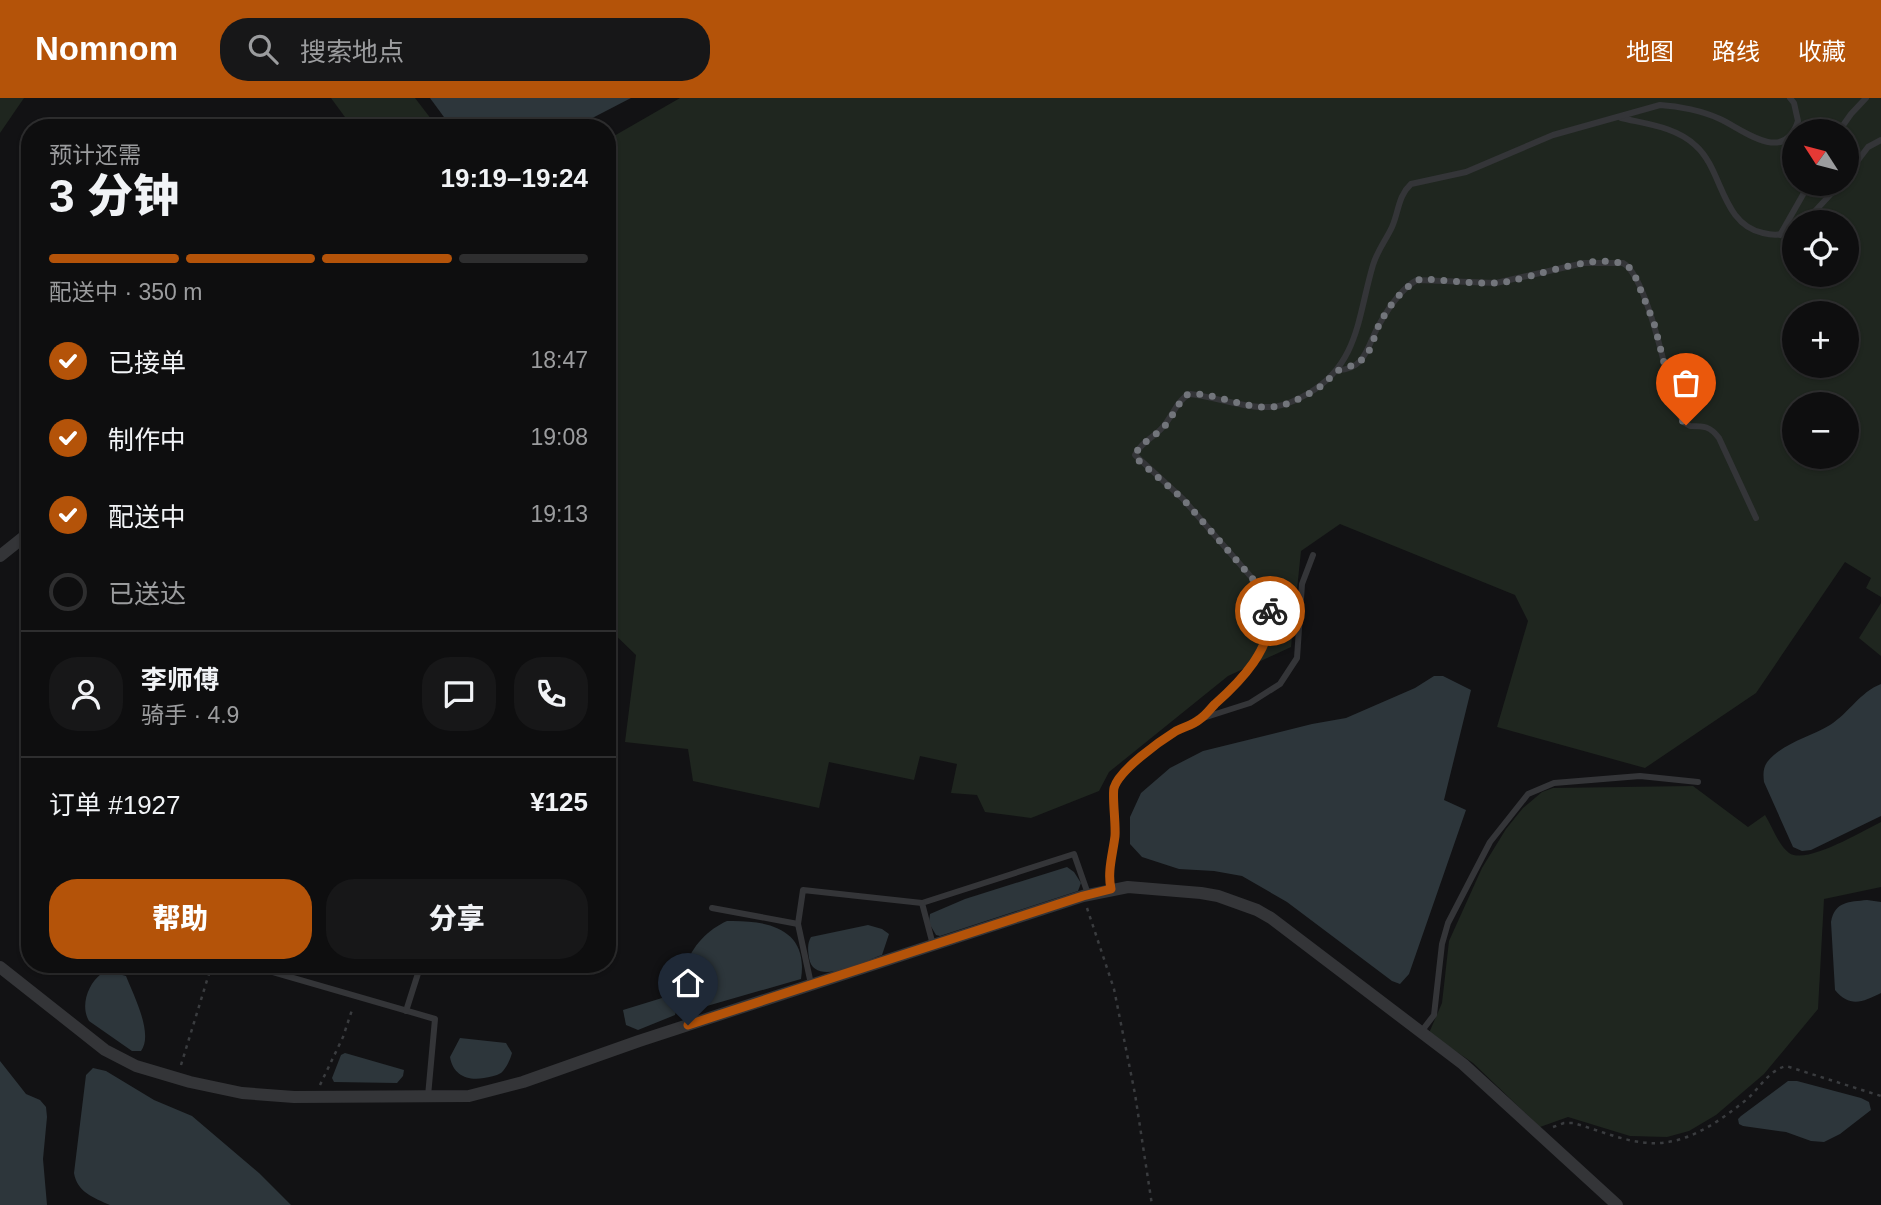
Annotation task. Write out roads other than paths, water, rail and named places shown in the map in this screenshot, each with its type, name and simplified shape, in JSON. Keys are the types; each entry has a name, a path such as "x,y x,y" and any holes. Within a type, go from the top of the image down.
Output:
{"street":[{"path":"0,556 21,539"},
{"path":"0,967 105,1050 136,1066 177,1078 242,1093 314,1097 478,1095 1086,895 1128,887 1201,893 1257,910 1421,1032 1463,1064 1617,1205"}],"lane":[{"path":"1200,719 1226,695 1254,661 1269,629 1269,602 1266,594 1183,499 1135,455 1142,444 1163,428 1186,395 1199,395 1250,406 1273,407 1303,396 1322,385 1338,370 1350,349 1374,262 1392,227 1399,202 1411,184 1466,172 1553,135 1652,107 1674,106 1718,118 1756,140 1782,141 1795,129 1798,116 1790,98"},
{"path":"1847,119 1866,98"},
{"path":"1619,117 1668,130 1689,140 1705,157 1727,204 1738,218 1757,232 1780,235 1802,196"},
{"path":"1859,159 1868,147 1881,140"},
{"path":"1816,210 1829,196"},
{"path":"1338,370 1355,365 1365,357 1379,324 1406,288 1417,280 1496,283 1584,263 1623,263 1633,271 1654,323 1680,418 1690,426 1702,424 1714,431 1756,517"},
{"path":"1111,889 1116,784 1129,767 1175,731 1200,719 1250,703 1270,692 1291,670 1297,658 1302,584 1313,555"},
{"path":"1421,1032 1434,1015 1442,944 1448,923 1490,842 1528,794 1554,783 1640,776 1698,782"},
{"path":"811,984 798,924 803,890 922,903 1074,854 1086,895"},
{"path":"922,903 933,945"},
{"path":"712,908 798,924"},
{"path":"276,973 435,1019 428,1097"},
{"path":"406,1011 418,973"}]}
